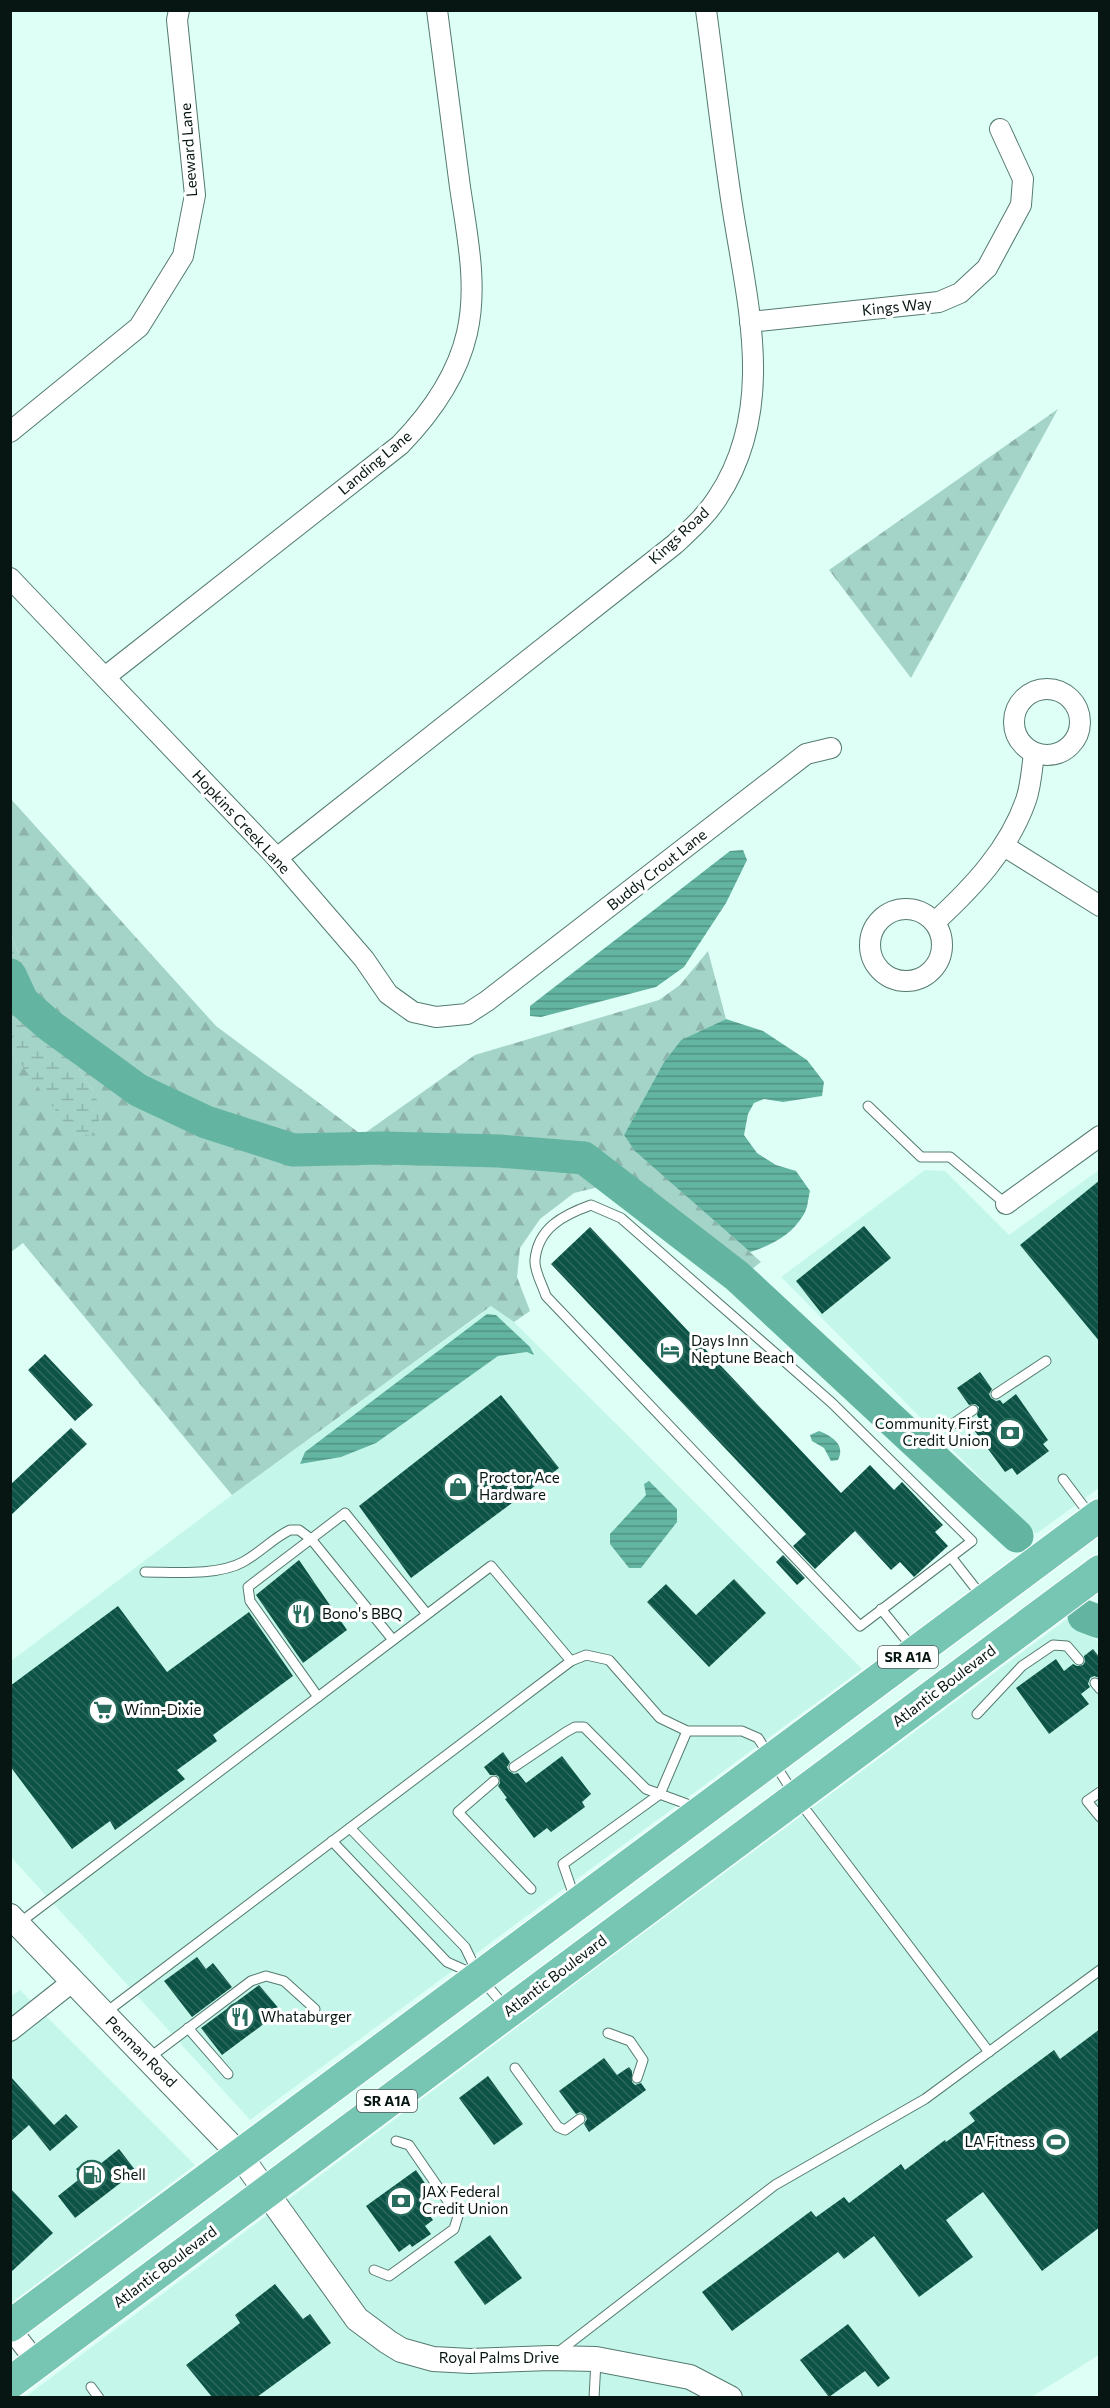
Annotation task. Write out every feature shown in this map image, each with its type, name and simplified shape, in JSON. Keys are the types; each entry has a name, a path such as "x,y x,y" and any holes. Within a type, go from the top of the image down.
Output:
{"highway":[{"name":"SR A1A","path":"10,2327 239,2154 985,1600 1097,1523"},
{"name":"Atlantic Boulevard","path":"10,2383 1100,1571"}],"street":[{"name":"Leeward Lane","path":"10,432 139,327 183,256 195,195 177,20 179,10"},
{"name":"Landing Lane","path":"105,677 400,445 422,422 441,396 456,365 467,332 471,269 437,10"},
{"name":"Kings Road","path":"277,858 675,544 702,519 718,498 732,473 743,447 752,408 755,375 750,322 706,10"},
{"name":"Kings Way","path":"750,322 939,302 960,293 987,268 1021,205 1023,179 1000,129"},
{"name":"Hopkins Creek Lane","path":"10,578 277,858 364,959 388,994 413,1012 436,1017 467,1014 487,1001"},
{"name":"Buddy Crout Lane","path":"487,1001 806,754 831,748"},
{"path":"935,922 972,888 1004,846 1027,799 1034,753"},
{"path":"1004,846 1100,906"},
{"path":"1006,1204 1100,1136"},
{"name":"Penman Road","path":"14,1920 239,2154 266,2192"},
{"path":"10,2031 72,1982"},
{"name":"Royal Palms Drive","path":"266,2192 357,2319 401,2350 433,2359 461,2361 597,2359 690,2377 730,2397"},
{"path":"10,2327 37,2363"}],"lane":[{"path":"867,1106 921,1157 950,1157 1006,1204"},
{"path":"591,1205 621,1218 832,1403 972,1541 881,1609 860,1626 546,1296 535,1262 543,1232 569,1213 591,1205"},
{"path":"996,1394 1046,1361"},
{"path":"953,1424 973,1410"},
{"path":"1064,1479 1097,1523"},
{"path":"318,1697 250,1601 248,1587 345,1513 428,1614"},
{"path":"145,1572 203,1571 233,1566 244,1562 282,1534 295,1529 299,1530 311,1539 393,1640"},
{"path":"951,1557 985,1600"},
{"path":"14,1920 318,1697 491,1566 571,1661"},
{"path":"881,1609 915,1652"},
{"path":"977,1714 1022,1666 1053,1645 1067,1646 1078,1660"},
{"path":"103,2015 571,1661 586,1655 609,1660 660,1718 687,1731 742,1731 758,1738 796,1797 989,2052"},
{"path":"514,1767 575,1726 584,1727 646,1789 703,1810"},
{"path":"576,1904 562,1864 660,1794 687,1731"},
{"path":"494,1781 458,1812 531,1889"},
{"path":"1100,1792 1087,1801 1100,1817"},
{"path":"350,1828 465,1947 479,1976 508,2011"},
{"path":"332,1841 447,1962 479,1976"},
{"path":"550,2358 775,2185 925,2099 1100,1970"},
{"path":"148,2059 251,1981 266,1976 284,1981 315,2009"},
{"path":"188,2028 228,2074"},
{"path":"608,2033 630,2042 644,2060 637,2078"},
{"path":"515,2068 558,2127 565,2130 580,2119"},
{"path":"374,2270 389,2276 454,2229 458,2216 409,2145 396,2141"},
{"path":"594,2397 597,2359"},
{"path":"91,2386 99,2397"}],"shaded area":[{"path":"743,850 747,860 726,903 684,967 656,987 541,1017 530,1016 530,1006 730,851"},
{"path":"726,1019 763,1031 807,1060 824,1082 822,1096 783,1102 764,1099 754,1103 748,1114 744,1135 757,1153 776,1165 796,1171 810,1191 805,1212 794,1228 774,1242 750,1252 635,1151 624,1135 664,1062 681,1040"},
{"path":"925,1170 945,1171 1009,1235 1099,1170 1099,1488 1036,1534 781,1277"},
{"path":"492,1306 514,1322 862,1669 250,2120 11,1857 11,1661 232,1495"},
{"path":"487,1314 496,1315 530,1347 534,1355 527,1352 498,1356 376,1443 341,1457 300,1464 305,1452"},
{"path":"819,1431 833,1438 839,1446 838,1460 831,1461 824,1448 812,1441 810,1435"},
{"path":"649,1481 677,1509 677,1522 641,1568 629,1568 610,1544 610,1534 646,1495 644,1484"},
{"path":"1067,1619 1099,1642 1099,2355 1030,2398 24,2398 596,1968"},
{"path":"20,1990 195,2165 11,2303 10,1997"}],"green space":[{"path":"1058,409 911,678 829,570"},
{"path":"10,798 216,1026 362,1135 475,1055 659,1000 680,985 708,951 726,1019 681,1040 664,1062 624,1135 636,1151 761,1262 734,1283 607,1185 574,1193 540,1219 520,1248 517,1277 530,1311 514,1322 491,1306 232,1495 23,1243 11,1252 11,1051 41,1088 94,1092 44,1019 11,934"},
{"path":"11,934 44,1019 94,1092 102,1115 91,1136 70,1130 11,1051"}],"building":[{"path":"1100,1180 1100,1342 1020,1245"},
{"path":"864,1226 891,1258 822,1314 796,1281"},
{"name":"Days Inn Neptune Beach","path":"590,1227 841,1493 870,1465 894,1490 902,1482 943,1525 935,1532 948,1546 914,1577 900,1562 891,1570 855,1531 815,1569 793,1546 806,1534 551,1264"},
{"path":"45,1354 93,1405 75,1421 28,1370"},
{"name":"Community First Credit Union","path":"980,1372 992,1389 989,1394 991,1398 996,1401 1000,1400 1003,1404 1016,1394 1048,1440 1043,1444 1049,1451 1017,1475 1012,1468 1005,1472 971,1426 980,1420 977,1415 979,1407 975,1404 969,1405 957,1388"},
{"name":"Proctor Ace Hardware","path":"501,1395 559,1468 411,1578 359,1506"},
{"path":"71,1428 87,1444 10,1516 10,1485"},
{"path":"783,1555 805,1578 797,1585 776,1562"},
{"name":"Bono's BBQ","path":"299,1560 347,1630 303,1663 256,1595"},
{"path":"734,1579 766,1613 709,1667 647,1602 666,1584 696,1615"},
{"name":"Winn-Dixie","path":"118,1606 167,1672 249,1612 293,1676 213,1735 217,1741 177,1770 185,1779 115,1830 110,1821 72,1849 10,1766 10,1686"},
{"path":"1093,1649 1100,1658 1100,1678 1094,1676 1090,1678 1088,1684 1090,1687 1081,1694 1089,1704 1049,1734 1016,1688 1056,1659 1064,1671 1073,1664 1083,1665 1084,1656"},
{"path":"503,1752 510,1762 507,1767 509,1771 514,1774 518,1773 526,1783 562,1756 591,1794 582,1802 585,1807 551,1832 547,1828 534,1838 505,1799 507,1798 498,1786 499,1777 490,1775 484,1767"},
{"path":"197,1957 206,1969 213,1963 232,1987 192,2017 164,1981"},
{"name":"Whataburger","path":"259,1985 281,2011 222,2055 201,2028"},
{"path":"1100,2029 1100,2227 1042,2271 983,2192 946,2220 973,2257 919,2297 874,2236 844,2259 838,2252 732,2331 702,2292 811,2211 816,2217 844,2197 849,2203 901,2164 905,2170 975,2121 969,2113 1054,2050 1060,2059"},
{"path":"604,2058 617,2075 629,2067 632,2071 632,2082 635,2085 641,2083 646,2090 589,2132 584,2124 587,2119 585,2115 580,2112 576,2114 559,2091"},
{"path":"10,2076 54,2125 66,2114 78,2127 50,2151 29,2125 10,2142"},
{"path":"488,2076 523,2124 494,2145 459,2098"},
{"path":"119,2149 136,2171 75,2218 58,2196 82,2177 76,2169 88,2160 94,2169"},
{"path":"416,2170 433,2195 421,2204 433,2220 425,2226 431,2234 412,2247 410,2244 399,2252 366,2206"},
{"path":"10,2188 53,2233 10,2273"},
{"path":"490,2235 522,2278 485,2305 454,2262"},
{"path":"275,2284 303,2319 310,2314 331,2343 257,2397 212,2397 186,2365 240,2323 235,2315"},
{"path":"848,2324 890,2378 878,2387 865,2371 829,2397 800,2360"}],"waterway":[{"path":"10,975 22,1001 49,1025 138,1090 206,1122 293,1150 383,1148 499,1151 584,1158 737,1276 1017,1536"},
{"path":"1084,1616 1100,1622"}],"place":[{"name":"Days Inn Neptune Beach","path":"670,1350"},
{"name":"Community First Credit Union","path":"1010,1433"},
{"name":"Proctor Ace Hardware","path":"458,1487"},
{"name":"Bono's BBQ","path":"301,1614"},
{"name":"Winn-Dixie","path":"103,1710"},
{"name":"Whataburger","path":"240,2017"},
{"name":"LA Fitness","path":"1056,2142"},
{"name":"Shell","path":"92,2175"},
{"name":"JAX Federal Credit Union","path":"401,2201"}]}
